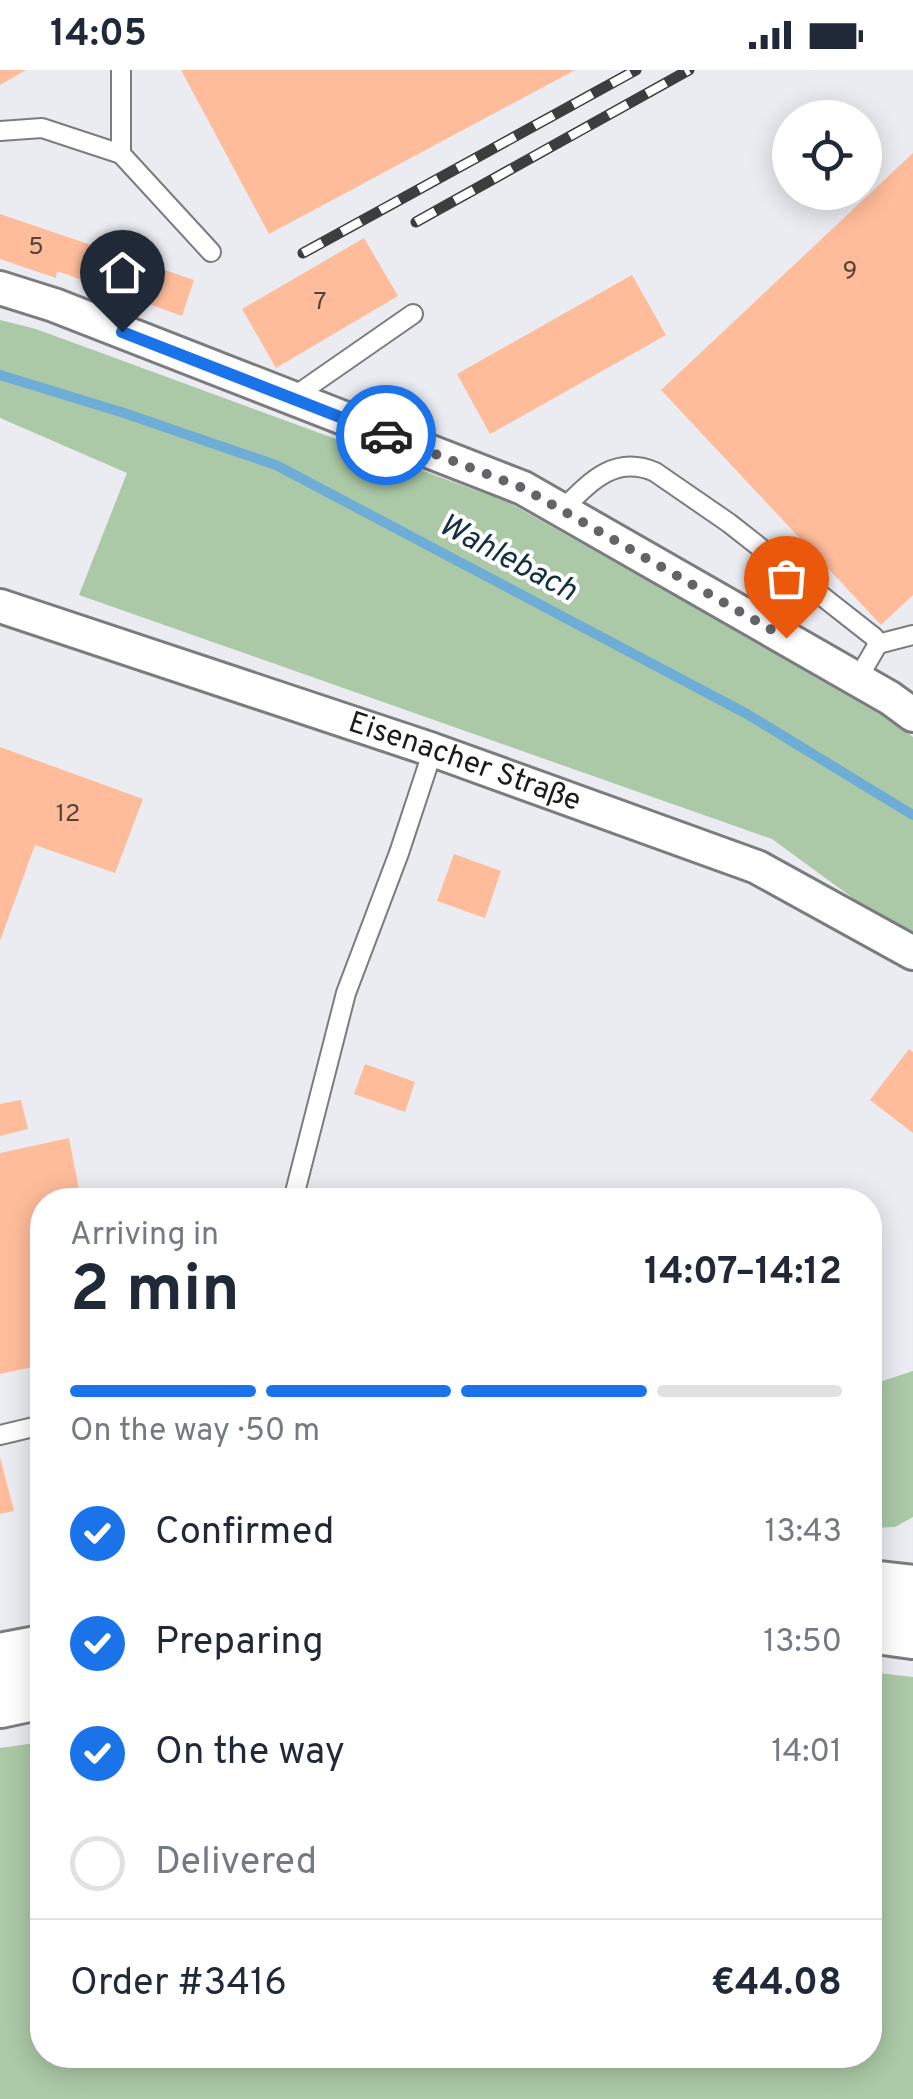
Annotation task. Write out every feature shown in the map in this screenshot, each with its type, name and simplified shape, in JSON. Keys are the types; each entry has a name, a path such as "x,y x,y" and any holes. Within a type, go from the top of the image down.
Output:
{"main road":[{"path":"882,1588 913,1592"},
{"path":"882,1628 913,1632"},
{"path":"0,1660 30,1654"},
{"path":"0,1701 30,1695"}],"street":[{"path":"0,288 54,305 523,488 913,715"},
{"name":"Eisenacher Straße","path":"0,606 433,750 757,867 913,953"}],"lane":[{"path":"121,70 121,154"},
{"path":"0,131 42,128 121,154 212,252"},
{"path":"292,398 412,314"},
{"path":"562,511 609,468 642,467 729,523 878,644"},
{"path":"858,680 878,644 913,634"},
{"path":"296,1188 346,993 433,750"},
{"path":"0,1435 30,1428"}],"green space":[{"path":"0,320 36,329 508,502 875,709 913,737 913,942 772,839 79,595 127,473 0,418"},
{"path":"913,1371 913,1517 895,1527 882,1528 882,1381"},
{"path":"882,1673 913,1677 913,2099 0,2099 0,1748 30,1744 30,2068 882,2068"}],"building":[{"path":"0,70 26,70 0,85"},
{"path":"181,70 575,70 269,234"},
{"path":"913,153 913,595 881,625 661,390 852,210 882,210 882,182"},
{"path":"0,214 194,280 182,316 57,271 56,278 0,259"},
{"path":"364,238 398,296 276,368 242,309"},
{"path":"632,275 666,335 490,434 457,374"},
{"path":"0,747 143,799 115,873 35,845 0,941"},
{"path":"454,854 501,871 485,918 437,901"},
{"path":"909,1049 913,1052 913,1133 870,1100"},
{"path":"365,1064 415,1082 405,1112 354,1094"},
{"path":"21,1100 28,1129 0,1136 0,1104"},
{"path":"69,1138 79,1188 30,1188 30,1368 0,1374 0,1153"},
{"path":"0,1457 14,1511 0,1514"}],"waterway":[{"name":"Wahlebach","path":"0,375 276,465 747,714 913,815"}],"railway":[{"path":"303,253 636,70"},
{"path":"416,222 689,70"}],"way so far":[{"path":"386,435 523,488 786,638"}],"route":[{"path":"122,332 386,435"}]}
